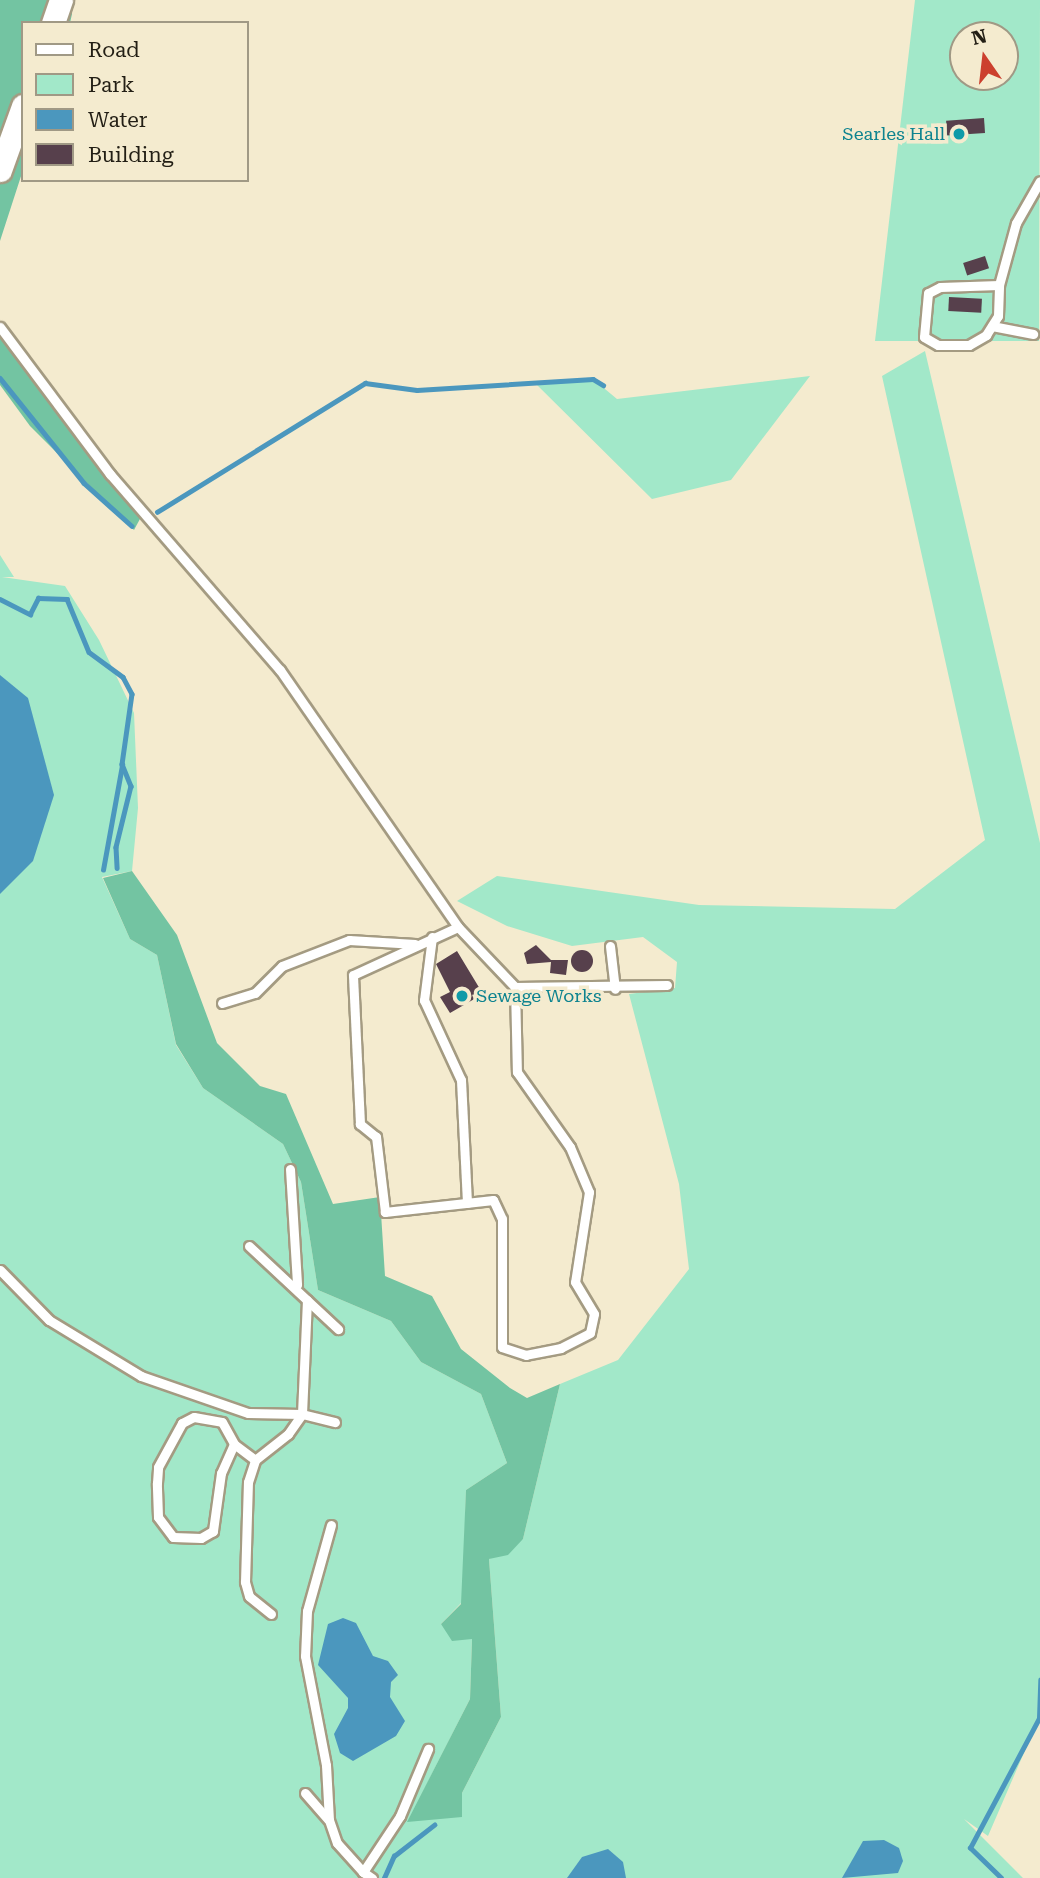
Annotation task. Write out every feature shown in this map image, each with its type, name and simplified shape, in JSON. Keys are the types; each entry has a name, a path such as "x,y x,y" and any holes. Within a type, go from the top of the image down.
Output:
{"street":[{"path":"54,21 61,0"},
{"path":"0,170 21,112"}],"lane":[{"path":"999,285 940,287 929,293 922,322 924,337 938,345 970,345 992,326 998,316 999,285 1016,223 1040,181"},
{"path":"992,326 1033,334"},
{"path":"0,327 110,474 280,670 458,927 515,987 517,1072 570,1147 589,1192 575,1282 594,1314 590,1333 561,1348 526,1355 502,1347 502,1219 493,1200 385,1212 376,1138 360,1124 353,975 415,944 458,927"},
{"path":"432,937 424,1000 461,1080 467,1203"},
{"path":"222,1003 255,993 282,965 349,940 415,944"},
{"path":"610,946 615,989"},
{"path":"515,987 615,989 667,985"},
{"path":"290,1169 297,1287"},
{"path":"249,1246 297,1287 338,1329"},
{"path":"0,1270 49,1320 141,1376 248,1413 302,1414 335,1422"},
{"path":"271,1614 248,1597 245,1582 248,1482 255,1460 288,1434 302,1414 307,1300"},
{"path":"234,1444 221,1473 213,1531 201,1538 173,1537 158,1517 158,1467 182,1423 194,1417 222,1422 234,1444 255,1460"},
{"path":"331,1525 307,1611 305,1656 326,1765 329,1820 337,1843 372,1878"},
{"path":"363,1871 400,1816 428,1749"},
{"path":"305,1793 329,1820"}],"green space":[{"path":"0,0 72,0 70,21 21,21 21,176 0,241"},
{"path":"915,0 1040,0 1039,341 875,341"},
{"path":"0,332 141,517 134,530 30,426 0,385"},
{"path":"925,351 1040,843 1039,1718 988,1836 964,1819 1023,1878 0,1878 0,555 14,577 2,577 65,586 99,640 134,713 138,808 132,871 102,877 130,939 157,955 176,1045 203,1088 283,1144 301,1182 318,1290 391,1321 421,1362 481,1394 507,1463 466,1490 463,1601 441,1624 472,1639 470,1699 408,1821 462,1816 462,1793 501,1717 489,1559 523,1539 560,1384 618,1360 689,1269 679,1184 629,994 675,988 677,962 643,937 572,946 507,926 457,901 497,876 699,905 895,909 985,840 882,376"},
{"path":"810,376 731,480 652,499 534,382 593,379 617,399"},
{"path":"132,871 177,935 217,1043 260,1086 286,1094 333,1204 380,1197 385,1276 432,1296 461,1349 510,1388 527,1398 560,1384 523,1539 508,1555 489,1559 501,1717 462,1793 462,1817 407,1822 470,1699 472,1639 452,1641 441,1624 461,1604 466,1490 507,1463 481,1394 421,1362 391,1321 318,1290 301,1182 283,1144 203,1088 176,1044 157,955 130,939 103,878"}],"water":[{"path":"0,675 28,698 54,795 33,861 0,894"},
{"path":"343,1618 356,1623 373,1656 388,1661 398,1675 391,1682 390,1697 405,1721 396,1736 353,1761 340,1753 334,1734 348,1708 348,1698 318,1665 328,1624"},
{"path":"884,1840 899,1848 903,1861 898,1873 842,1878 863,1841"},
{"path":"608,1849 623,1862 626,1878 567,1878 582,1857"}],"building":[{"name":"Searles Hall","path":"984,118 985,133 947,136 946,121"},
{"path":"985,256 989,268 967,275 963,263"},
{"path":"949,297 982,299 981,313 948,311"},
{"path":"536,945 551,960 568,960 566,975 550,973 551,962 527,964 524,953"},
{"path":"582,950 590,953 593,961 590,969 582,972 574,969 571,961 574,953"},
{"path":"457,951 483,994 450,1013 440,997 450,992 436,964"}],"waterway":[{"path":"0,378 84,483 132,526"},
{"path":"157,512 365,383 417,390 593,379 603,385"},
{"path":"0,599 30,614 38,598 67,599 89,652 123,677 132,694 122,764 131,786 116,847 117,868"},
{"path":"103,870 122,765"},
{"path":"1001,1878 970,1848 1039,1718 1040,1680"},
{"path":"384,1878 394,1856 434,1825"}],"place":[{"name":"Searles Hall","path":"959,134"},
{"name":"Sewage Works","path":"462,996"}]}
